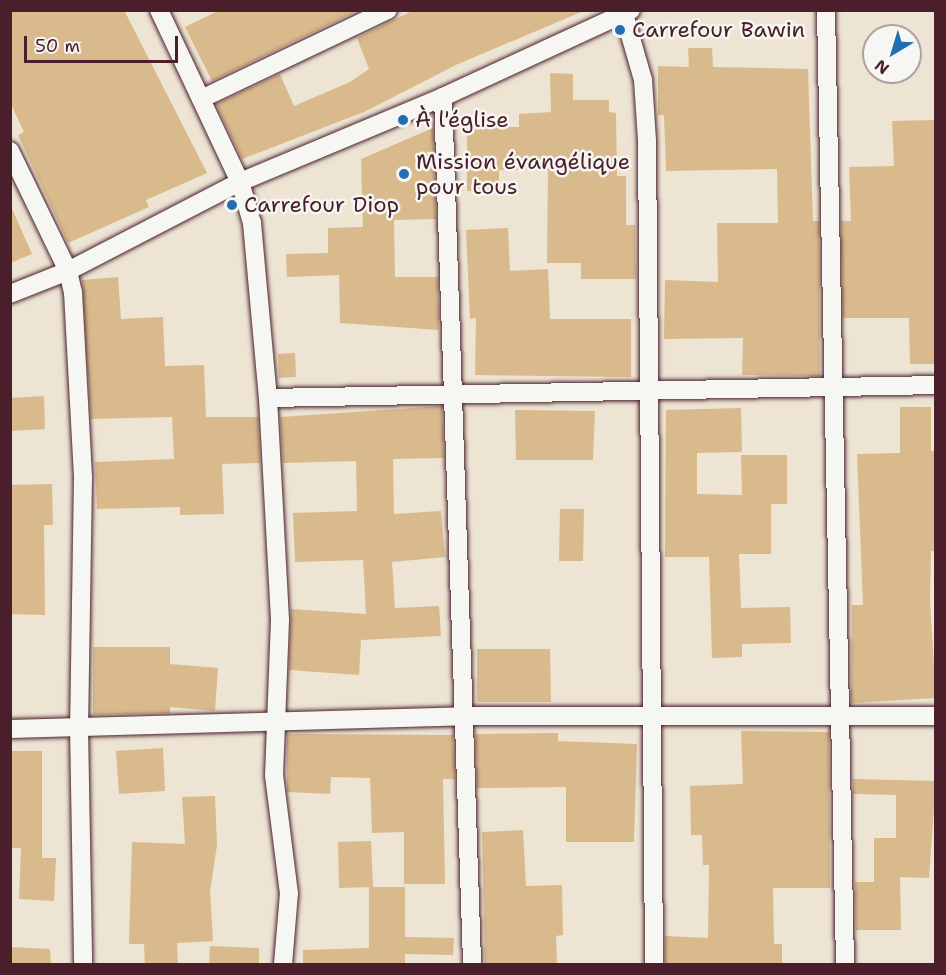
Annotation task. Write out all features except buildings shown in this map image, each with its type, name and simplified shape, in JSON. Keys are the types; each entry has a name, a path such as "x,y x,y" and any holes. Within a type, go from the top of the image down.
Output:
{"street":[{"path":"159,10 240,182 252,223 268,398 280,620 274,775 289,894 283,964"},
{"path":"201,99 369,15 388,10"},
{"path":"826,10 842,716 845,964"},
{"path":"10,294 68,271 240,182 443,97 627,12 643,80 647,141 646,394 654,964"},
{"path":"443,97 456,395 472,964"},
{"path":"10,151 68,271 83,477 78,727 83,964"},
{"path":"268,398 646,394 936,385"},
{"path":"10,729 276,724 464,716 936,716"}],"place":[{"name":"Carrefour Bawin","path":"620,30"},
{"name":"À l'église","path":"403,120"},
{"name":"Mission évangélique pour tous","path":"404,174"},
{"name":"Carrefour Diop","path":"232,205"}]}
